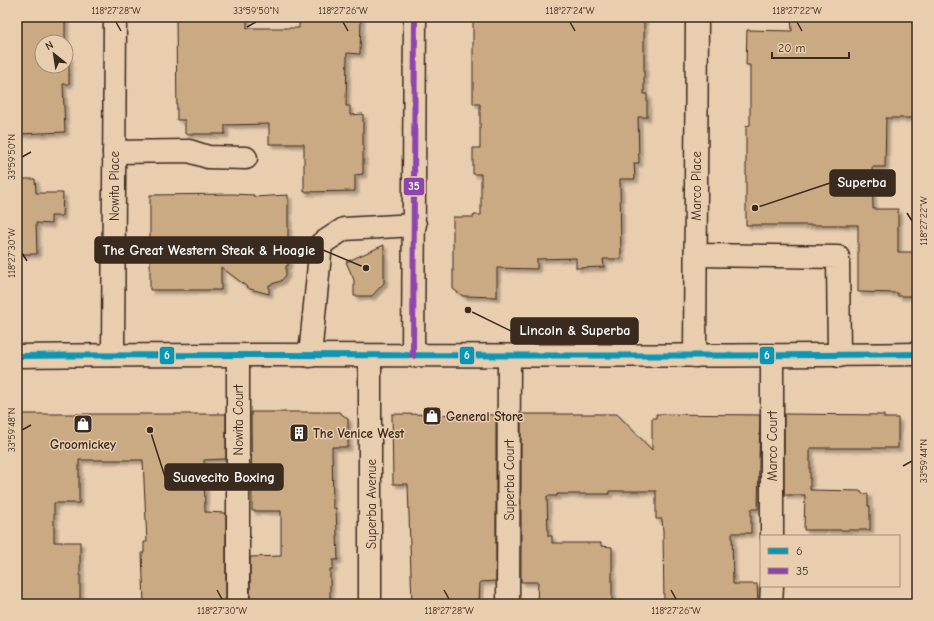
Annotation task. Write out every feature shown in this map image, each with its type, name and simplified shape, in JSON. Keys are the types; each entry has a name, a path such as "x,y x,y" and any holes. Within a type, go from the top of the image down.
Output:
{"main road":[{"name":"Nowita Place","path":"113,355 115,17"},
{"path":"413,356 415,225 415,17"},
{"name":"Marco Place","path":"695,356 697,17"},
{"path":"114,152 189,151 208,157 246,158"},
{"path":"310,356 321,244 344,229 415,225"},
{"path":"696,255 838,257 839,356"},
{"path":"17,356 839,356 917,354"},
{"name":"Nowita Court","path":"238,356 238,604"},
{"name":"Superba Avenue","path":"370,356 370,604"},
{"name":"Superba Court","path":"508,604 509,356"},
{"name":"Marco Court","path":"772,356 772,535"},
{"path":"772,587 772,604"}],"building":[{"path":"17,17 65,17 65,34 34,34 34,74 69,74 69,84 63,84 65,132 18,134"},
{"path":"176,17 247,17 247,28 299,28 299,17 361,17 360,54 347,53 346,106 350,106 350,115 363,114 363,174 355,175 355,191 304,192 304,144 269,144 269,124 225,125 225,134 185,134 185,120 177,120"},
{"path":"473,17 644,17 644,94 647,94 647,117 638,117 639,163 634,163 635,179 620,179 621,259 603,259 604,267 576,268 576,258 537,259 537,269 497,268 497,297 463,296 453,289 453,217 474,217 474,215 481,215 481,174 473,174 473,148 480,148 480,104 473,104"},
{"path":"791,17 917,17 917,118 886,118 885,167 872,167 873,209 898,209 898,252 917,252 917,296 898,296 898,293 858,292 858,225 746,225 746,126 750,125 750,65 746,65 747,30 792,31"},
{"path":"17,179 35,179 36,193 63,193 62,216 51,216 51,224 36,223 37,254 17,254"},
{"path":"150,195 254,195 254,197 288,195 288,266 286,266 286,275 281,281 269,285 269,294 250,289 221,267 221,290 150,290"},
{"path":"384,245 384,283 372,296 354,296 354,280 346,262"},
{"path":"251,412 339,412 348,419 348,447 332,447 333,508 336,508 338,560 333,560 333,569 330,569 330,604 250,603 250,557 281,556 281,511 252,511"},
{"path":"17,414 226,414 226,459 204,460 205,512 226,513 226,603 144,604 142,553 144,553 144,542 147,542 143,460 79,460 79,503 54,503 54,542 80,542 80,604 17,604"},
{"path":"392,414 496,415 496,581 480,582 479,604 412,604 408,484 393,484"},
{"path":"521,414 617,414 652,450 652,418 656,418 656,414 760,415 758,509 751,509 751,533 732,533 733,584 757,584 758,604 664,604 663,531 662,519 656,519 656,491 609,491 609,494 557,494 557,496 547,496 548,536 552,536 552,543 601,543 601,546 612,547 612,604 537,604 538,582 521,582"},
{"path":"784,414 884,415 884,418 898,418 898,448 810,448 810,490 861,491 861,493 868,494 868,506 870,506 870,530 804,530 805,495 784,495"}],"transit line":[{"name":"35","path":"413,356 415,17"},
{"name":"6","path":"17,356 692,356 917,354"}],"place":[{"name":"Superba","path":"755,208"},
{"name":"The Great Western Steak & Hoagie","path":"366,268"},
{"name":"Lincoln & Superba","path":"468,310"},
{"name":"General Store","path":"432,416"},
{"name":"Groomickey","path":"83,424"},
{"name":"Suavecito Boxing","path":"150,430"},
{"name":"The Venice West","path":"299,433"}]}
